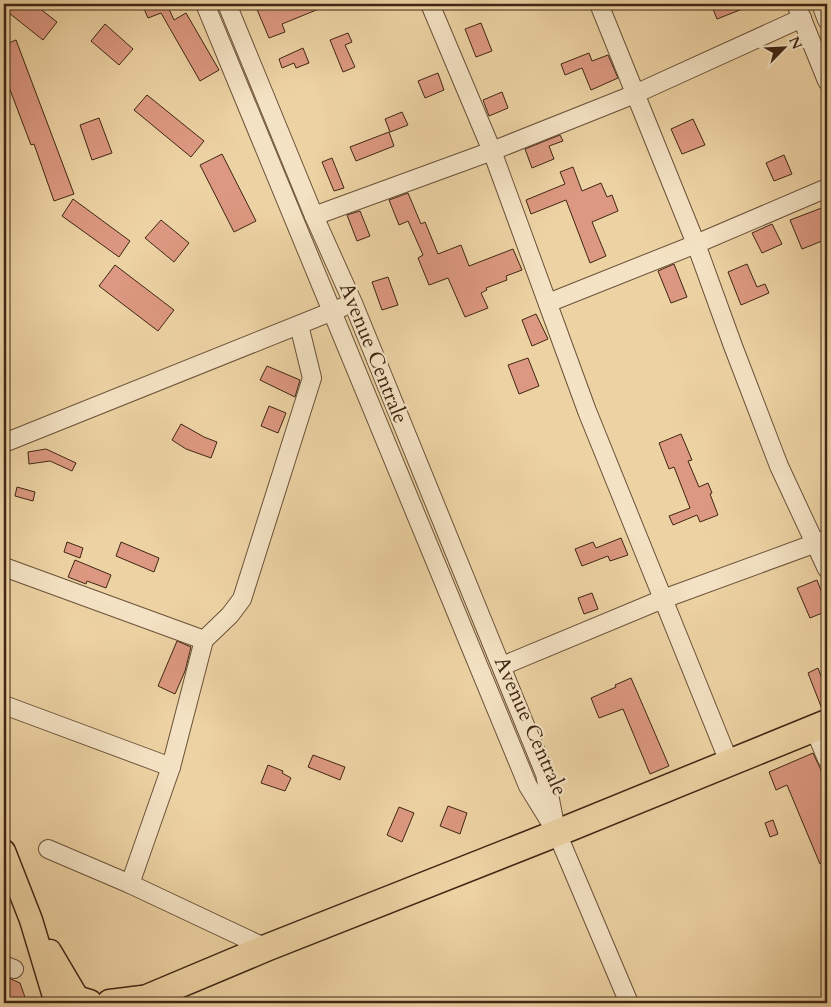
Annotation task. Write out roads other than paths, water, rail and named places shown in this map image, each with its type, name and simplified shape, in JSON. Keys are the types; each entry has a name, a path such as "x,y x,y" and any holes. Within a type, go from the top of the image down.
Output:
{"highway":[{"path":"110,1003 139,1001 821,725"}],"main road":[{"path":"4,851 31,920 72,1002"}],"street":[{"name":"Avenue Centrale","path":"205,4 528,786 557,833"},
{"name":"Avenue Centrale","path":"227,4 314,216 353,303 545,774 557,833"},
{"path":"430,4 492,151 587,411 729,762"},
{"path":"599,4 696,244 779,466 821,541 827,569"},
{"path":"314,216 492,151 635,94 799,11 827,81"},
{"path":"548,303 696,244 827,188"},
{"path":"4,442 353,303"},
{"path":"130,884 171,767 204,640 230,616 242,599 312,378 299,324"},
{"path":"502,666 663,600 821,541"},
{"path":"4,567 204,640"},
{"path":"4,705 171,767"},
{"path":"821,725 827,759"},
{"path":"557,833 629,1003"},
{"path":"48,849 130,884 266,948"}]}
